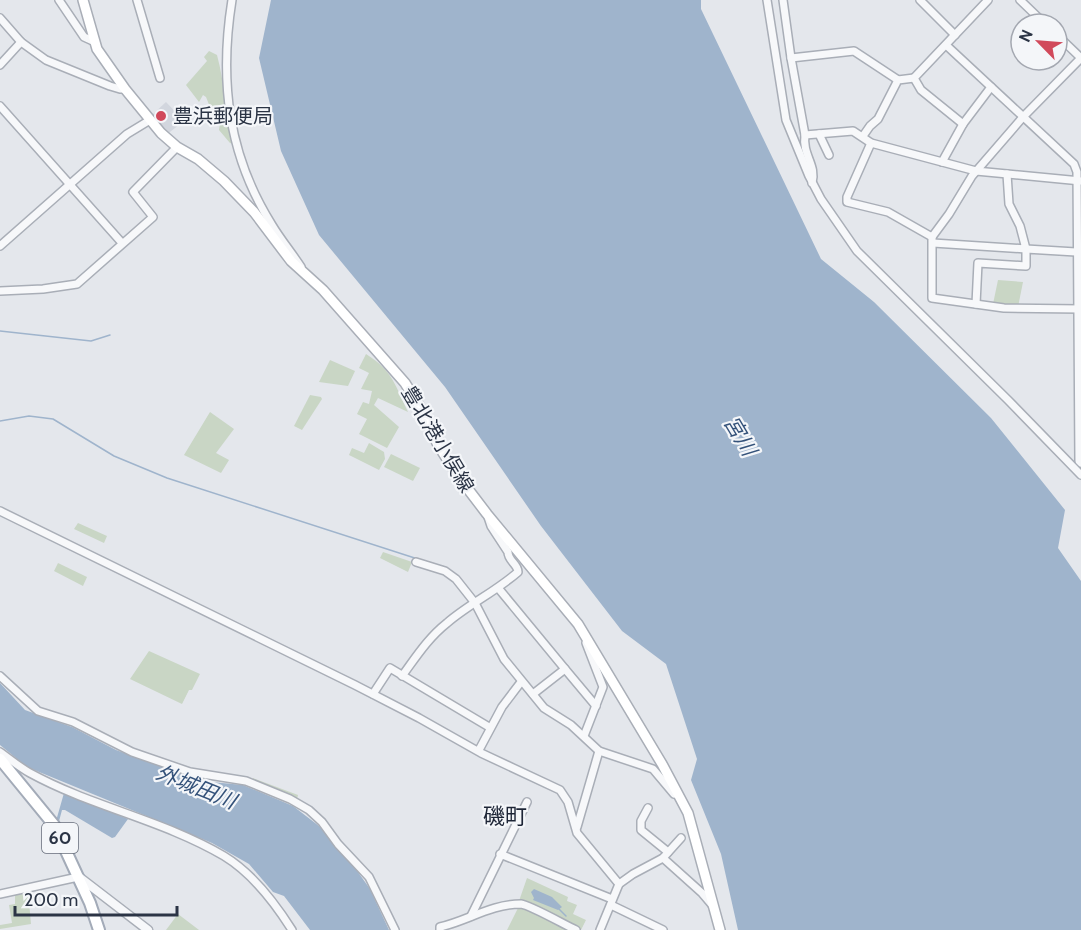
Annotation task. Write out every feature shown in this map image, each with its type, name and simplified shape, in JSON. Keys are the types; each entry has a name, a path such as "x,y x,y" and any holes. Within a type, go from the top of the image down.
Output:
{"main road":[{"name":"豊北港小俣線","path":"86,1 95,42 101,56 150,120 177,147 198,159 224,181 254,212 291,261 323,290 405,383 420,407 438,445 459,477 578,624 658,756 683,802 720,930"},
{"name":"60","path":"0,759 47,814 78,877 99,930"}],"street":[{"path":"59,0 84,37 95,42"},
{"path":"137,0 160,78"},
{"path":"232,0 226,40 225,72 227,100 234,135 244,171 260,203 272,225 305,273"},
{"path":"767,0 786,120 791,135 812,183 856,251 1081,475"},
{"path":"783,0 805,135 804,146 814,175 812,183"},
{"path":"920,0 955,35"},
{"path":"791,58 854,51 898,80 914,78 988,0"},
{"path":"1020,0 1032,12"},
{"path":"0,18 21,42 46,60 110,86 125,88"},
{"path":"0,64 21,42"},
{"path":"946,45 1074,164 1077,172 1079,181 1076,252 1079,262 1080,309 1077,375 1079,461 1081,463"},
{"path":"1069,46 1081,58 1023,117 976,171 933,240 932,298 1004,308 1080,309"},
{"path":"914,78 921,90 963,124"},
{"path":"863,136 878,119 898,80"},
{"path":"942,162 963,124 991,87"},
{"path":"0,106 122,243"},
{"path":"0,246 127,134 150,120"},
{"path":"805,135 854,131 870,143 976,171 1079,181"},
{"path":"819,134 829,155"},
{"path":"870,143 847,202 888,212 933,240 1076,252"},
{"path":"0,291 43,289 77,284 153,217 133,192 177,147"},
{"path":"976,304 975,263 1026,266 1026,249 1020,226 1009,204 1007,174"},
{"path":"0,511 374,694 560,790 564,794 577,826"},
{"path":"402,676 438,631 475,603 499,589 518,572 491,526 487,514"},
{"path":"416,562 445,571 453,576 475,603 497,648 521,682 544,708 584,736 599,751 652,770 683,802"},
{"path":"499,589 596,706"},
{"path":"578,624 603,687 584,736"},
{"path":"374,694 390,668 489,728"},
{"path":"533,694 565,669"},
{"path":"0,676 38,711 73,722 132,752 201,775 246,781 298,803 322,822 338,844 366,873 395,930"},
{"path":"479,750 489,728 521,682"},
{"path":"599,751 577,826 577,833 619,884"},
{"path":"0,752 37,777 173,832 225,857 250,877 292,930"},
{"path":"471,916 527,802"},
{"path":"648,808 641,821 641,830 714,907"},
{"path":"600,930 619,884 666,855 681,838"},
{"path":"500,854 612,902 663,930"},
{"path":"0,894 78,877 148,930"},
{"path":"440,930 440,927 499,907 522,904 576,930"},
{"path":"282,930 288,923"}],"shaded area":[{"path":"166,102 184,121 166,135 151,116"}],"green space":[{"path":"209,51 217,55 233,144 219,130 220,123 212,112 206,97 203,95 199,102 186,85 207,61 204,57"},
{"path":"998,280 1023,282 1018,307 993,304"},
{"path":"366,354 388,373 408,412 378,398 374,405 399,427 387,448 359,434 367,419 357,414 363,402 369,404 372,391 361,389 369,373 359,368"},
{"path":"330,360 355,371 348,386 319,382"},
{"path":"310,395 322,399 302,430 294,426"},
{"path":"210,412 234,429 216,453 229,460 221,473 184,455"},
{"path":"369,443 384,452 385,459 379,470 349,455 352,448 364,453"},
{"path":"391,454 420,468 413,481 384,467"},
{"path":"78,523 107,536 104,543 74,529"},
{"path":"383,552 412,562 408,572 380,558"},
{"path":"58,563 87,577 83,586 54,571"},
{"path":"149,651 200,674 182,704 130,679"},
{"path":"253,778 298,795 297,799 252,781"},
{"path":"527,878 568,897 567,901 577,905 573,914 586,920 581,930 519,901"},
{"path":"28,890 31,924 0,929 0,925 12,923 9,905 15,904 15,893"},
{"path":"522,907 571,930 507,930 518,908"},
{"path":"178,914 199,930 166,930"}],"water":[{"name":"宮川","path":"271,0 701,0 701,9 821,259 874,302 991,418 1065,510 1058,548 1081,581 1081,930 738,930 721,854 691,780 697,759 666,664 622,631 541,526 445,387 319,235 281,151 259,58"},
{"name":"外城田川","path":"0,683 25,710 72,727 116,750 201,781 243,785 293,806 319,826 353,865 370,889 389,930 310,930 284,896 273,892 249,864 212,843 27,767 0,745"},
{"path":"64,793 128,819 112,838 65,810 62,810 58,825 56,821"},
{"path":"534,889 552,897 562,907 558,910 533,900 531,892"}],"waterway":[{"path":"0,331 91,341 110,335"},
{"path":"0,421 29,416 53,419 114,456 167,478 424,561"},
{"path":"559,909 566,916"}],"place":[{"name":"豊浜郵便局","path":"161,116"}],"district":[{"name":"磯町","path":"505,816"}]}
